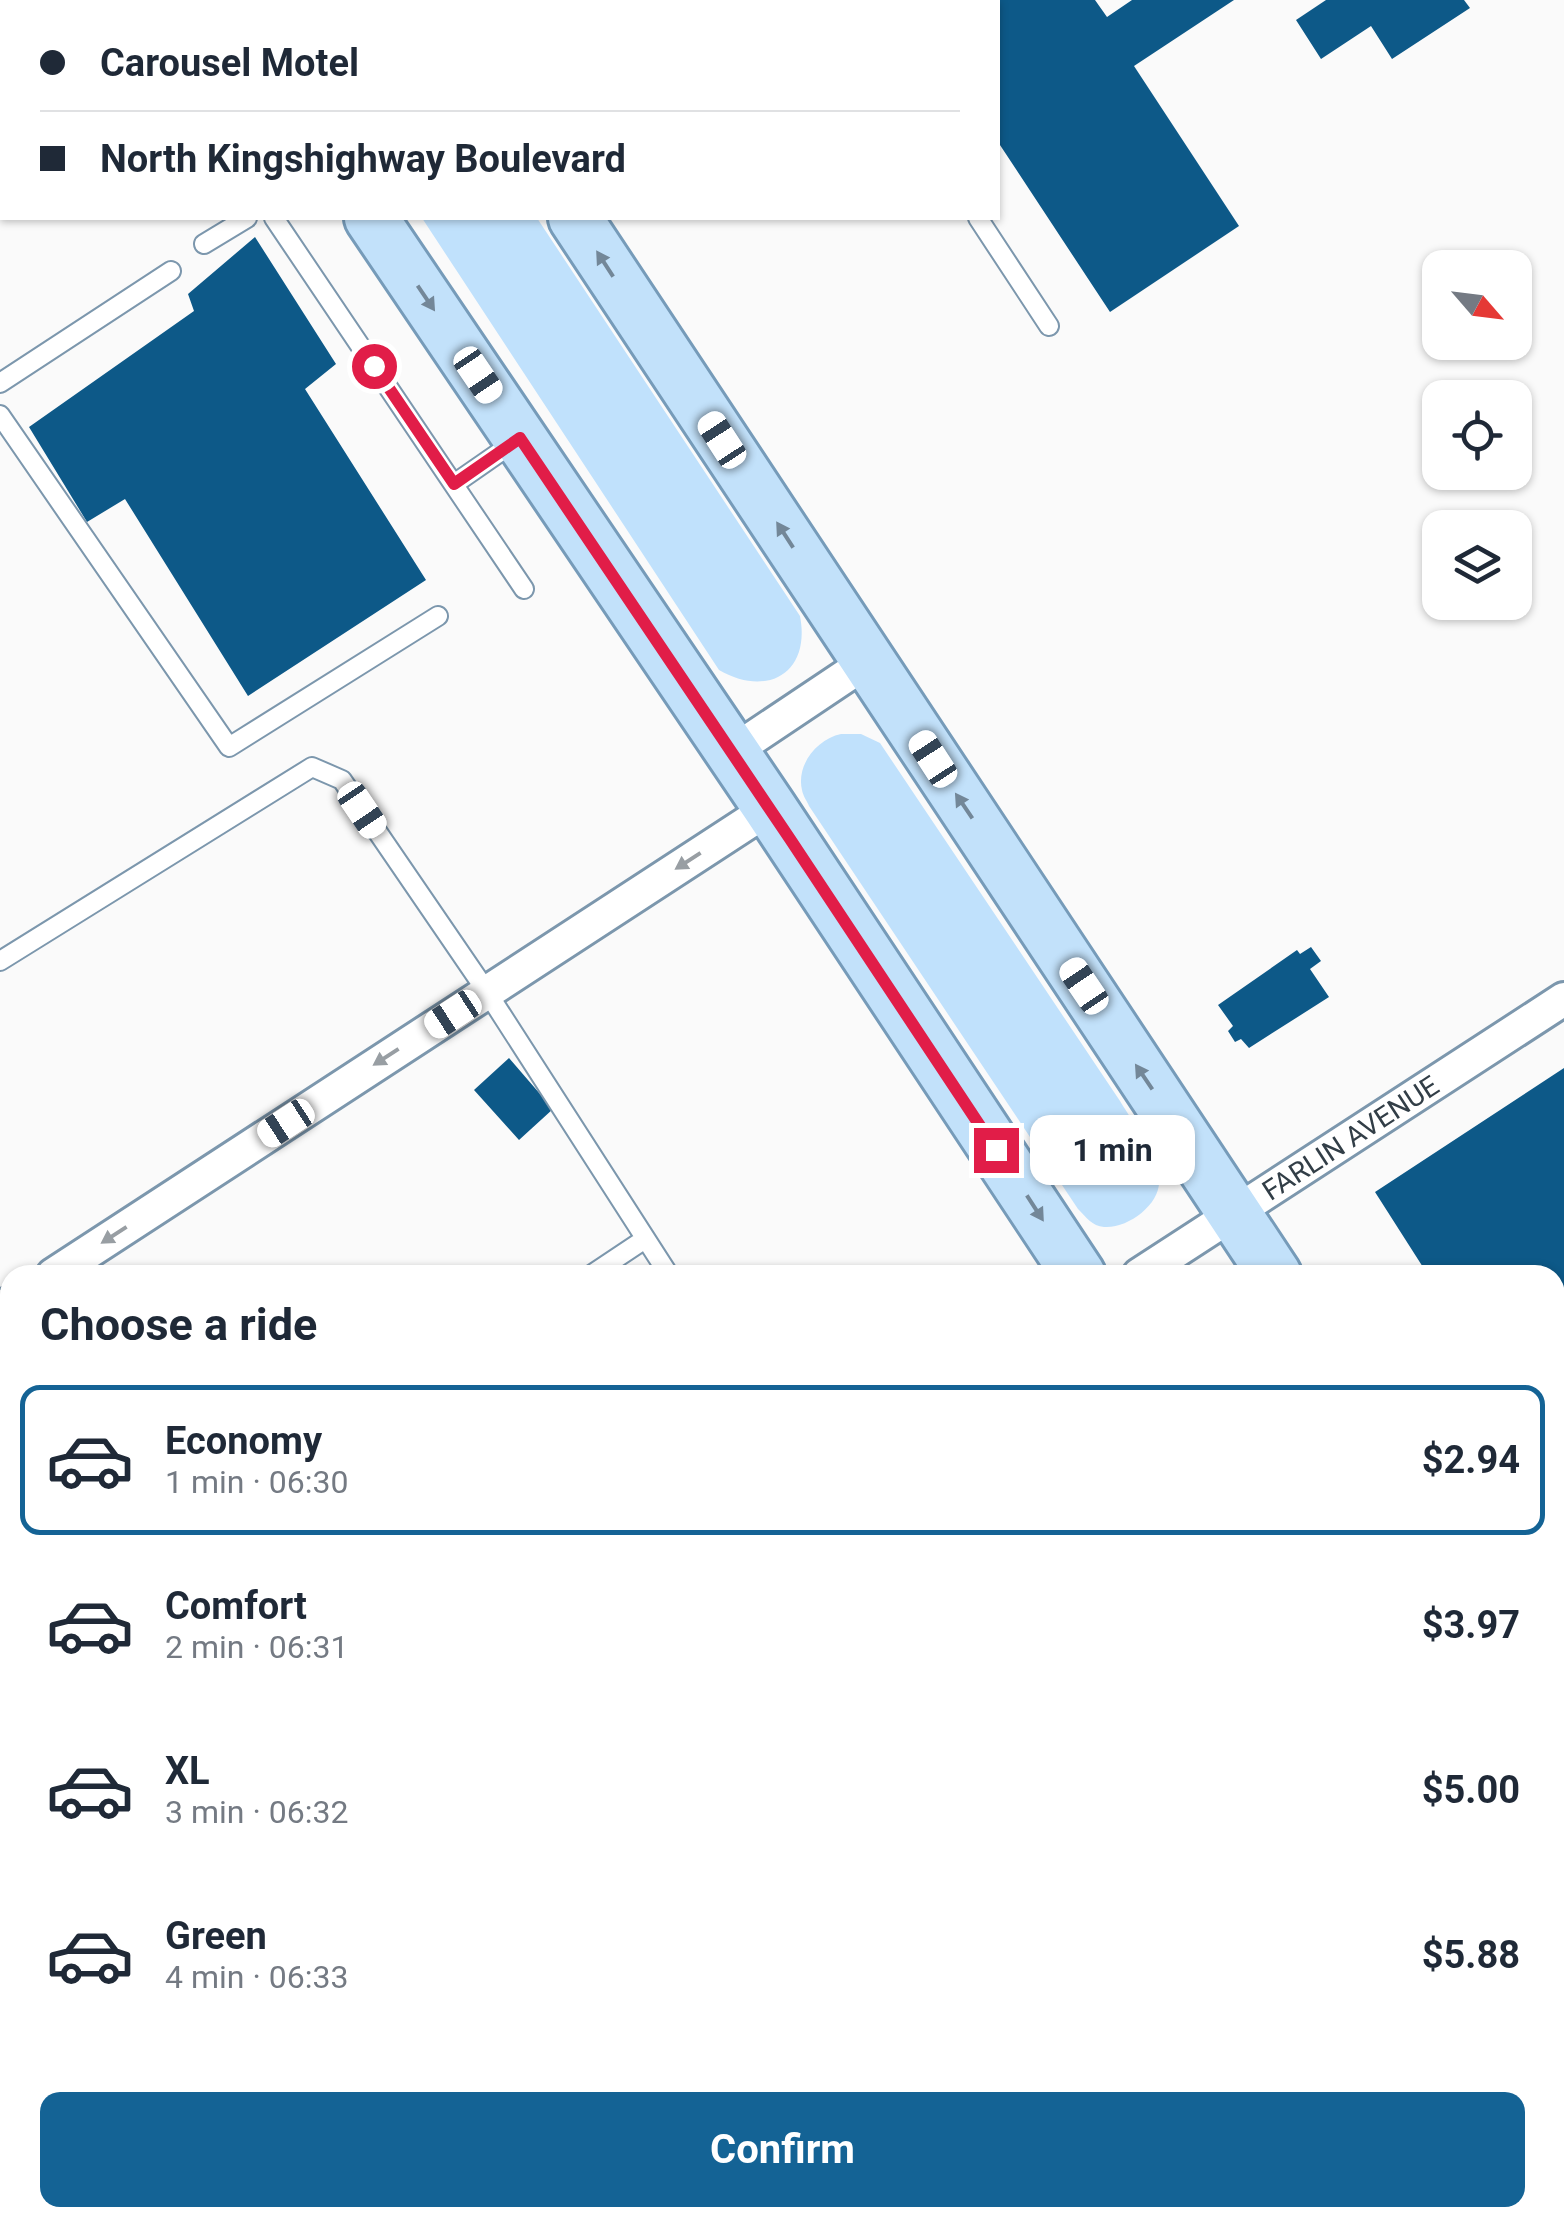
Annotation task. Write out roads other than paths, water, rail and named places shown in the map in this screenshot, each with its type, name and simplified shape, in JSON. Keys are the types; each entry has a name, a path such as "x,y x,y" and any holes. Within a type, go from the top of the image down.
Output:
{"main road":[{"path":"372,220 770,808 1072,1265"},
{"path":"575,220 1268,1265"}],"street":[{"path":"732,752 868,662"},
{"path":"68,1265 770,808"},
{"name":"FARLIN AVENUE","path":"1154,1265 1564,999"}],"lane":[{"path":"204,244 244,220"},
{"path":"275,220 524,589"},
{"path":"979,220 1049,326"},
{"path":"0,384 171,271"},
{"path":"0,415 230,748 438,616"},
{"path":"454,484 520,438"},
{"path":"0,961 312,767 342,780 486,992 662,1265"},
{"path":"607,1265 646,1239"}]}
